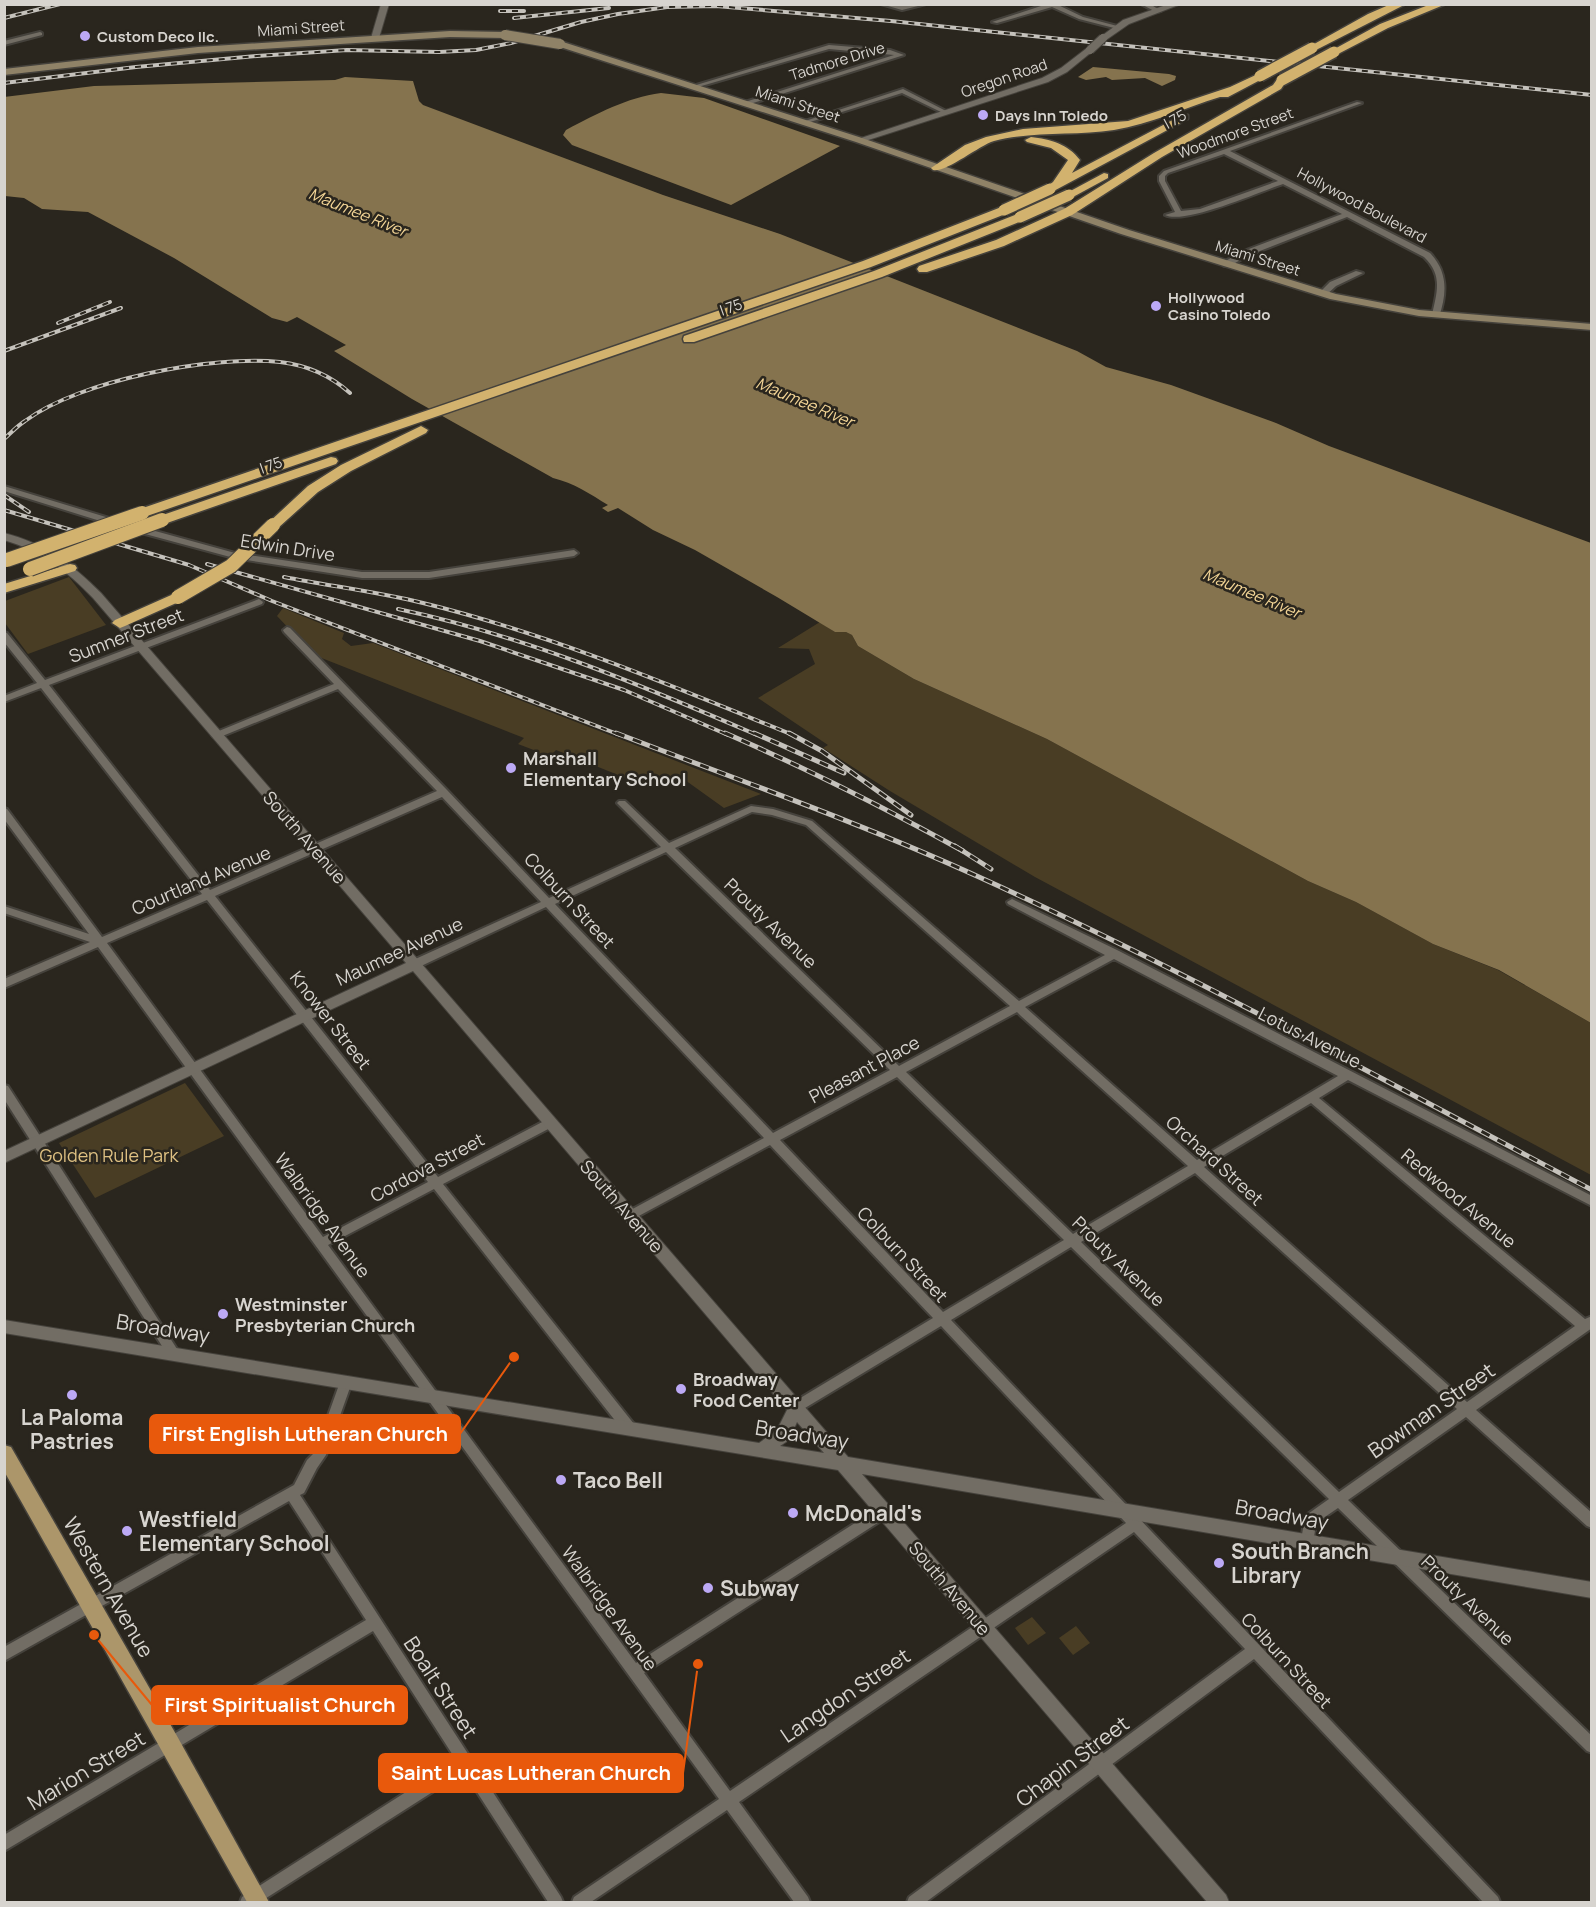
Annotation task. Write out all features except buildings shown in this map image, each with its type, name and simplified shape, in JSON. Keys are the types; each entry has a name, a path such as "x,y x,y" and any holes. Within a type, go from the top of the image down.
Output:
{"highway":[{"name":"I 75","path":"6,561 901,251 1004,210 1054,187 1372,16 1401,4"},
{"name":"I 75","path":"4,578 162,520 912,261 1069,195 1384,26 1441,4"},
{"path":"725,327 1000,243 1068,212 1149,160 1277,87 1282,80"},
{"path":"941,169 989,139 1009,135 1068,132 1128,124 1158,117 1233,90"},
{"path":"941,169 993,144 1010,140 1038,141 1060,147 1074,160 1072,168 1061,176 1054,187"},
{"path":"120,622 178,597 231,566 313,489 346,468 420,430"},
{"path":"4,589 70,568"}],"main road":[{"name":"Miami Street","path":"4,72 164,53 450,34 505,35 560,44 696,86 1068,212 1322,294 1381,308 1436,315 1592,327"},
{"name":"Western Avenue","path":"4,1453 10,1476 91,1606 170,1743 253,1901"}],"street":[{"path":"375,38 385,4"},
{"path":"884,4 898,8 923,4"},
{"path":"1144,4 1158,11"},
{"name":"Oregon Road","path":"859,140 1045,80 1064,70 1118,27 1178,4"},
{"path":"996,22 1056,5 1086,20 1118,27"},
{"path":"4,43 40,34"},
{"name":"Tadmore Drive","path":"696,86 830,46 901,55 747,103"},
{"path":"805,122 903,91 945,112"},
{"name":"Woodmore Street","path":"1180,215 1164,185 1162,176 1170,171 1359,103"},
{"name":"Hollywood Boulevard","path":"1224,151 1415,247 1435,262 1442,277 1436,315"},
{"path":"1168,214 1180,215 1201,211 1285,181"},
{"path":"1227,264 1244,254 1349,214"},
{"path":"1322,294 1333,284 1359,273"},
{"name":"Edwin Drive","path":"4,488 208,549 261,560 362,575 429,575 574,554"},
{"name":"South Avenue","path":"4,536 42,549 70,568 142,646 1219,1902"},
{"name":"Sumner Street","path":"4,699 259,602"},
{"name":"Colburn Street","path":"287,630 444,792 1253,1651 1493,1902"},
{"name":"Knower Street","path":"4,635 629,1428"},
{"path":"217,735 339,685"},
{"name":"Courtland Avenue","path":"4,984 444,792"},
{"name":"Prouty Avenue","path":"622,803 1592,1746"},
{"name":"Maumee Avenue","path":"4,1158 415,964 751,810 773,812 814,826"},
{"name":"Walbridge Avenue","path":"4,811 803,1902"},
{"name":"Orchard Street","path":"814,826 1466,1409 1590,1517"},
{"name":"Lotus Avenue","path":"1012,902 1592,1202"},
{"path":"4,909 100,942"},
{"name":"Pleasant Place","path":"631,1215 1115,954"},
{"path":"762,1450 783,1435 796,1407 1348,1075"},
{"path":"4,1089 173,1353"},
{"name":"Redwood Avenue","path":"1311,1097 1588,1324"},
{"name":"Cordova Street","path":"321,1243 550,1123"},
{"name":"Bowman Street","path":"1308,1541 1310,1520 1588,1324"},
{"name":"Broadway","path":"4,1326 1121,1509 1592,1590"},
{"path":"4,1655 292,1494 303,1484 312,1464 320,1455 346,1382"},
{"name":"Boalt Street","path":"292,1494 556,1902"},
{"path":"634,1671 885,1511"},
{"name":"Langdon Street","path":"579,1902 1135,1524"},
{"name":"Marion Street","path":"4,1844 375,1622"},
{"name":"Chapin Street","path":"914,1902 1253,1651"},
{"path":"253,1901 465,1763"}],"green space":[{"path":"69,577 106,625 28,654 5,623 5,601"},
{"path":"283,608 344,633 342,639 351,646 373,643 761,794 724,808 678,775 648,787 556,750 543,763 533,759 539,752 518,744 524,738 314,655 277,616"},
{"path":"820,622 835,632 846,632 852,635 858,646 914,679 1047,739 1308,881 1356,902 1433,944 1498,970 1591,1023 1591,1175 1035,877 890,791 823,748 828,745 758,698 815,664 809,649 778,648"},
{"name":"Golden Rule Park","path":"185,1083 224,1136 95,1198 59,1143"},
{"path":"1032,1617 1046,1633 1028,1645 1015,1628"},
{"path":"1076,1626 1090,1643 1073,1655 1059,1638"}],"water":[{"path":"1093,67 1176,76 1175,80 1162,86 1145,78 1112,80 1106,77 1086,80 1078,77"},
{"name":"Maumee River","path":"345,77 413,81 419,101 423,105 663,195 780,234 1077,351 1106,367 1171,385 1276,423 1329,446 1591,543 1591,1023 1499,970 1433,944 1356,902 1308,881 1047,739 914,679 858,646 852,635 846,632 835,632 618,508 608,512 602,508 608,505 588,493 553,478 412,399 334,351 346,345 297,317 287,322 272,318 174,258 88,212 42,209 24,198 5,196 4,97 94,86 335,80"},
{"path":"661,93 704,98 840,146 731,205 572,145 563,135 566,130 612,107 636,98"}],"railway":[{"path":"4,18 60,4"},
{"path":"4,83 136,67 257,56 347,50 439,52 476,50 511,43 581,22 618,14 667,7 716,6 891,21 1592,95"},
{"path":"514,18 609,8"},
{"path":"500,11 524,11"},
{"path":"58,323 110,302"},
{"path":"4,351 121,308"},
{"path":"4,439 25,421 49,406 78,394 112,382 219,362 290,363 326,377 350,393"},
{"path":"4,495 29,512"},
{"path":"4,510 189,565 272,601 620,735"},
{"path":"207,564 480,641 624,690 728,735"},
{"path":"284,577 406,599 517,630 610,662 792,734"},
{"path":"398,609 535,647 625,680 757,735"},
{"path":"616,733 890,838 1057,913 1288,1029 1592,1190"},
{"path":"725,733 845,789 962,850"},
{"path":"754,733 844,773"},
{"path":"792,734 822,751 911,815"},
{"path":"955,846 962,850"},
{"path":"962,850 991,869"}],"place":[{"name":"Custom Deco llc.","path":"85,36"},
{"name":"Days Inn Toledo","path":"983,115"},
{"name":"Hollywood Casino Toledo","path":"1156,306"},
{"name":"Marshall Elementary School","path":"511,768"},
{"name":"Westminster Presbyterian Church","path":"223,1314"},
{"name":"First English Lutheran Church","path":"514,1357"},
{"name":"Broadway Food Center","path":"681,1389"},
{"name":"La Paloma Pastries","path":"72,1395"},
{"name":"Taco Bell","path":"561,1480"},
{"name":"McDonald's","path":"793,1513"},
{"name":"Westfield Elementary School","path":"127,1531"},
{"name":"South Branch Library","path":"1219,1563"},
{"name":"Subway","path":"708,1588"},
{"name":"First Spiritualist Church","path":"94,1635"},
{"name":"Saint Lucas Lutheran Church","path":"698,1664"}]}
